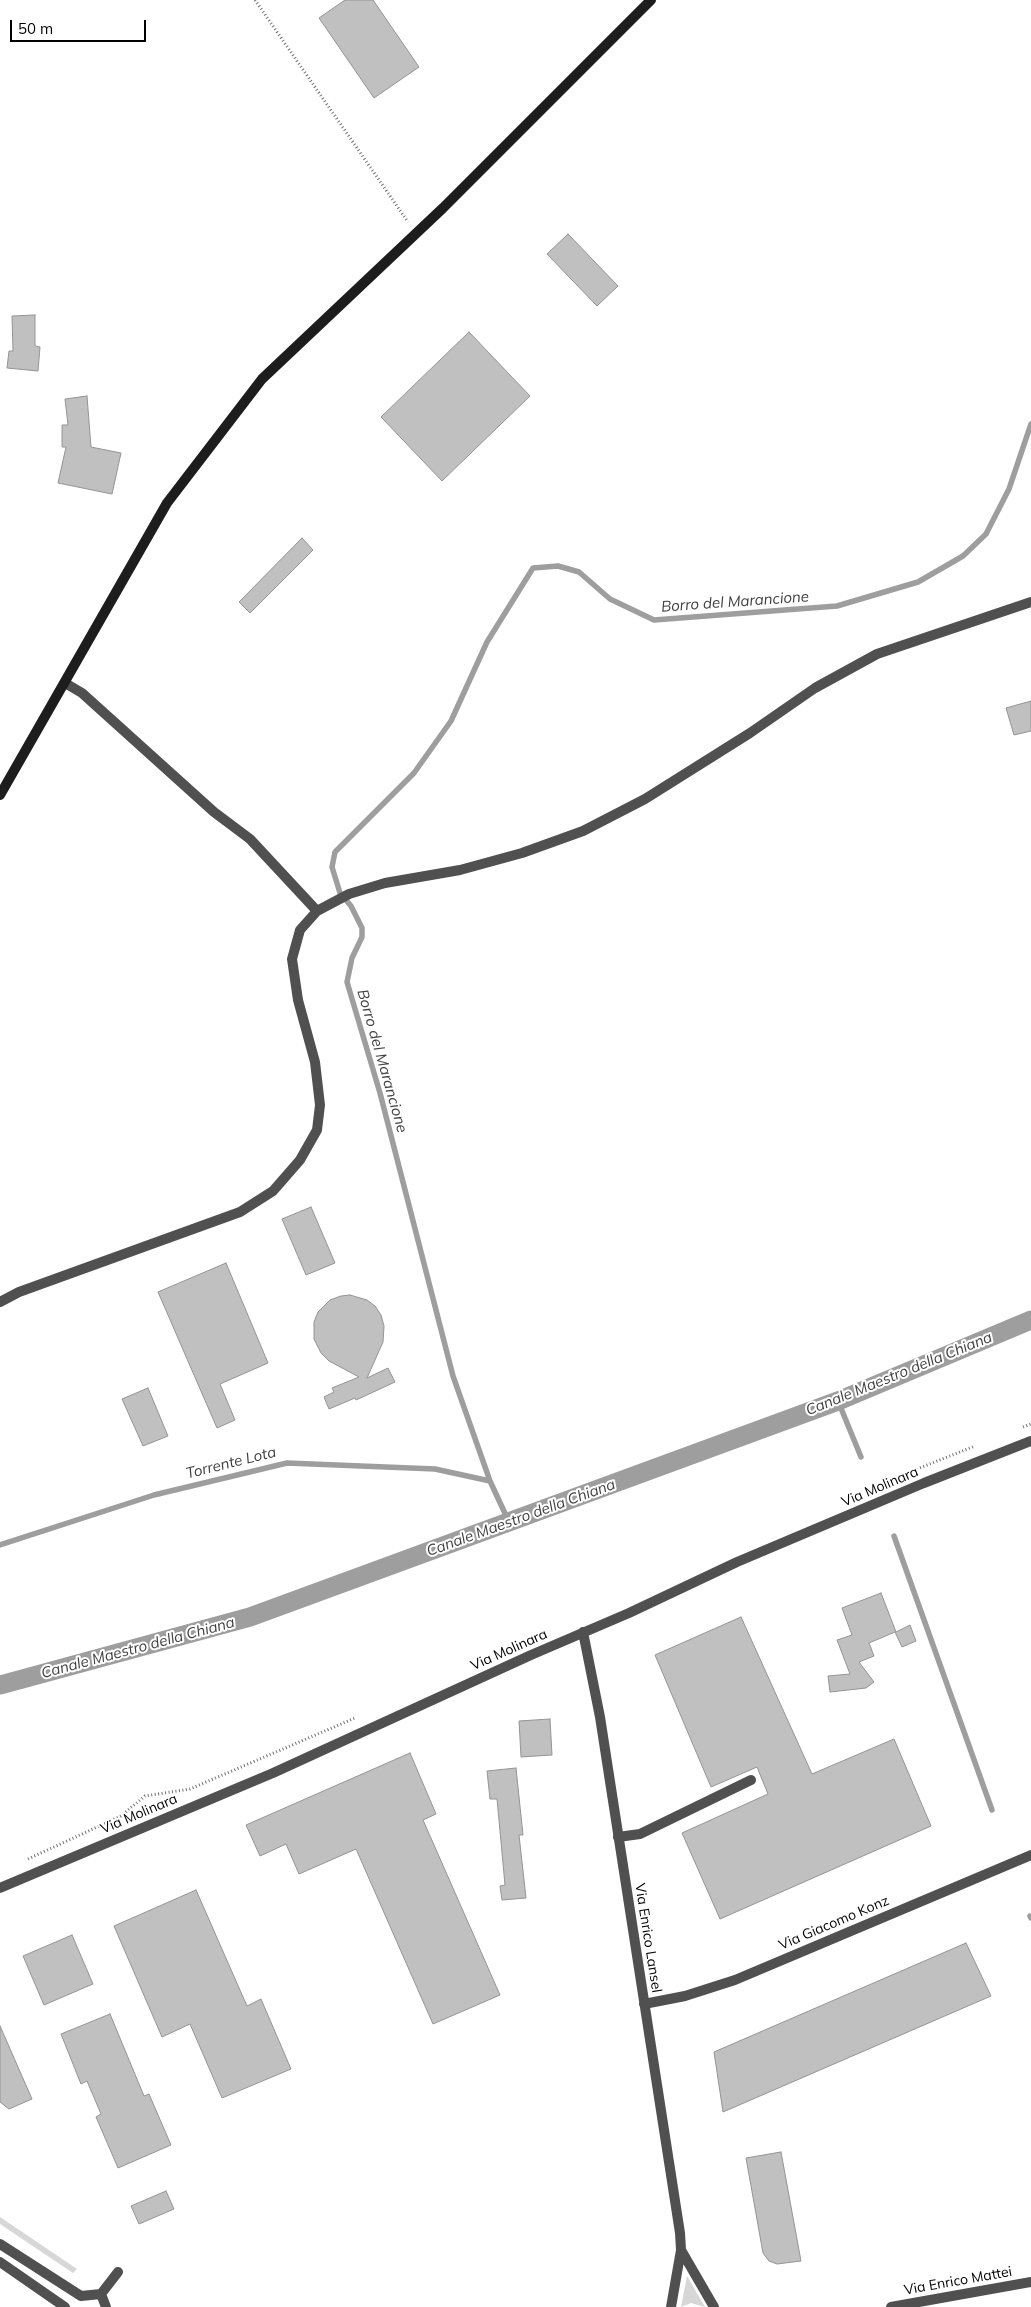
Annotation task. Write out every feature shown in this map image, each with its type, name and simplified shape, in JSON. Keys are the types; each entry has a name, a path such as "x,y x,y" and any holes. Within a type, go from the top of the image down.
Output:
{"main road":[{"path":"0,795 167,504 262,379 416,233 651,0"}],"street":[{"path":"0,1302 19,1292 240,1212 273,1191 300,1160 317,1130 320,1105 315,1062 298,1000 292,959 300,930 317,911 349,894 385,882 460,870 522,854 582,831 645,799 750,733 815,688 877,654 1031,602"},
{"path":"65,683 82,694 214,812 250,839 317,911"},
{"name":"Via Molinara","path":"0,1888 272,1773 629,1613 736,1562 1031,1441"},
{"name":"Via Enrico Lansel","path":"583,1632 600,1717 681,2250 671,2307"},
{"path":"618,1837 640,1834 751,1780"},
{"name":"Via Giacomo Konz","path":"644,2004 685,1996 735,1980 1031,1855"},
{"path":"0,2244 81,2296 101,2294 118,2272"},
{"name":"Via Enrico Lansel","path":"681,2250 714,2307"},
{"path":"0,2262 65,2307"},
{"name":"Via Enrico Mattei","path":"891,2307 1031,2282"},
{"path":"101,2294 106,2307"}],"path":[{"path":"255,0 391,201 416,233"}],"shaded area":[{"path":"0,2217 77,2269 73,2273 0,2224"},
{"path":"687,2276 705,2307 691,2303 681,2307"}],"building":[{"path":"345,0 373,0 419,67 374,98 319,18"},
{"path":"568,234 618,286 597,306 547,254"},
{"path":"35,315 35,346 40,347 38,371 7,368 9,351 13,351 12,316"},
{"path":"469,332 530,396 442,481 381,417"},
{"path":"87,396 91,447 121,453 112,494 58,483 66,447 62,447 62,425 68,425 65,399"},
{"path":"302,538 313,550 250,613 239,602"},
{"path":"1031,701 1031,731 1014,735 1006,708"},
{"path":"311,1207 335,1263 306,1275 282,1219"},
{"path":"226,1263 268,1363 220,1384 235,1420 217,1428 158,1292"},
{"path":"350,1295 367,1300 375,1306 381,1315 384,1326 383,1342 367,1378 388,1368 395,1382 356,1400 355,1398 329,1409 324,1397 334,1392 332,1388 359,1377 329,1361 321,1353 314,1339 314,1322 318,1312 330,1300"},
{"path":"148,1388 168,1436 143,1446 122,1399"},
{"path":"881,1593 896,1632 910,1625 916,1641 902,1647 895,1632 869,1643 874,1656 859,1662 874,1682 866,1688 830,1692 828,1676 850,1674 837,1640 852,1635 842,1608"},
{"path":"741,1617 812,1774 894,1739 931,1826 720,1919 682,1833 768,1794 757,1767 711,1787 655,1655"},
{"path":"550,1719 552,1755 521,1757 519,1721"},
{"path":"410,1753 436,1814 423,1820 500,1995 433,2024 356,1849 299,1874 286,1844 260,1856 246,1825"},
{"path":"516,1768 523,1835 519,1835 526,1898 502,1900 500,1886 505,1885 497,1799 490,1799 487,1771"},
{"path":"196,1890 247,2006 261,1999 291,2069 222,2098 190,2024 162,2037 114,1926"},
{"path":"72,1935 93,1984 44,2005 23,1956"},
{"path":"966,1943 991,1996 723,2112 714,2052"},
{"path":"110,2014 144,2096 149,2094 171,2145 118,2168 96,2117 101,2114 87,2081 81,2084 61,2034"},
{"path":"0,2026 32,2099 9,2109 0,2102"},
{"path":"781,2152 801,2261 777,2264 769,2261 763,2253 746,2158"},
{"path":"166,2191 174,2209 139,2224 131,2206"}],"waterway":[{"name":"Borro del Marancione","path":"490,1481 453,1376 380,1093 347,982 352,958 362,937 362,928 351,906 340,893 332,867 335,852 414,773 451,721 487,642 533,568 558,566 579,572 610,599 654,620 837,606 918,582 963,556 986,534 1009,489 1031,424"},
{"name":"Canale Maestro della Chiana","path":"0,1685 250,1617 838,1401 1031,1320"},
{"path":"838,1401 861,1457"},
{"name":"Torrente Lota","path":"0,1545 154,1495 287,1463 435,1469 490,1481 509,1522"},
{"path":"894,1536 992,1810"}]}
